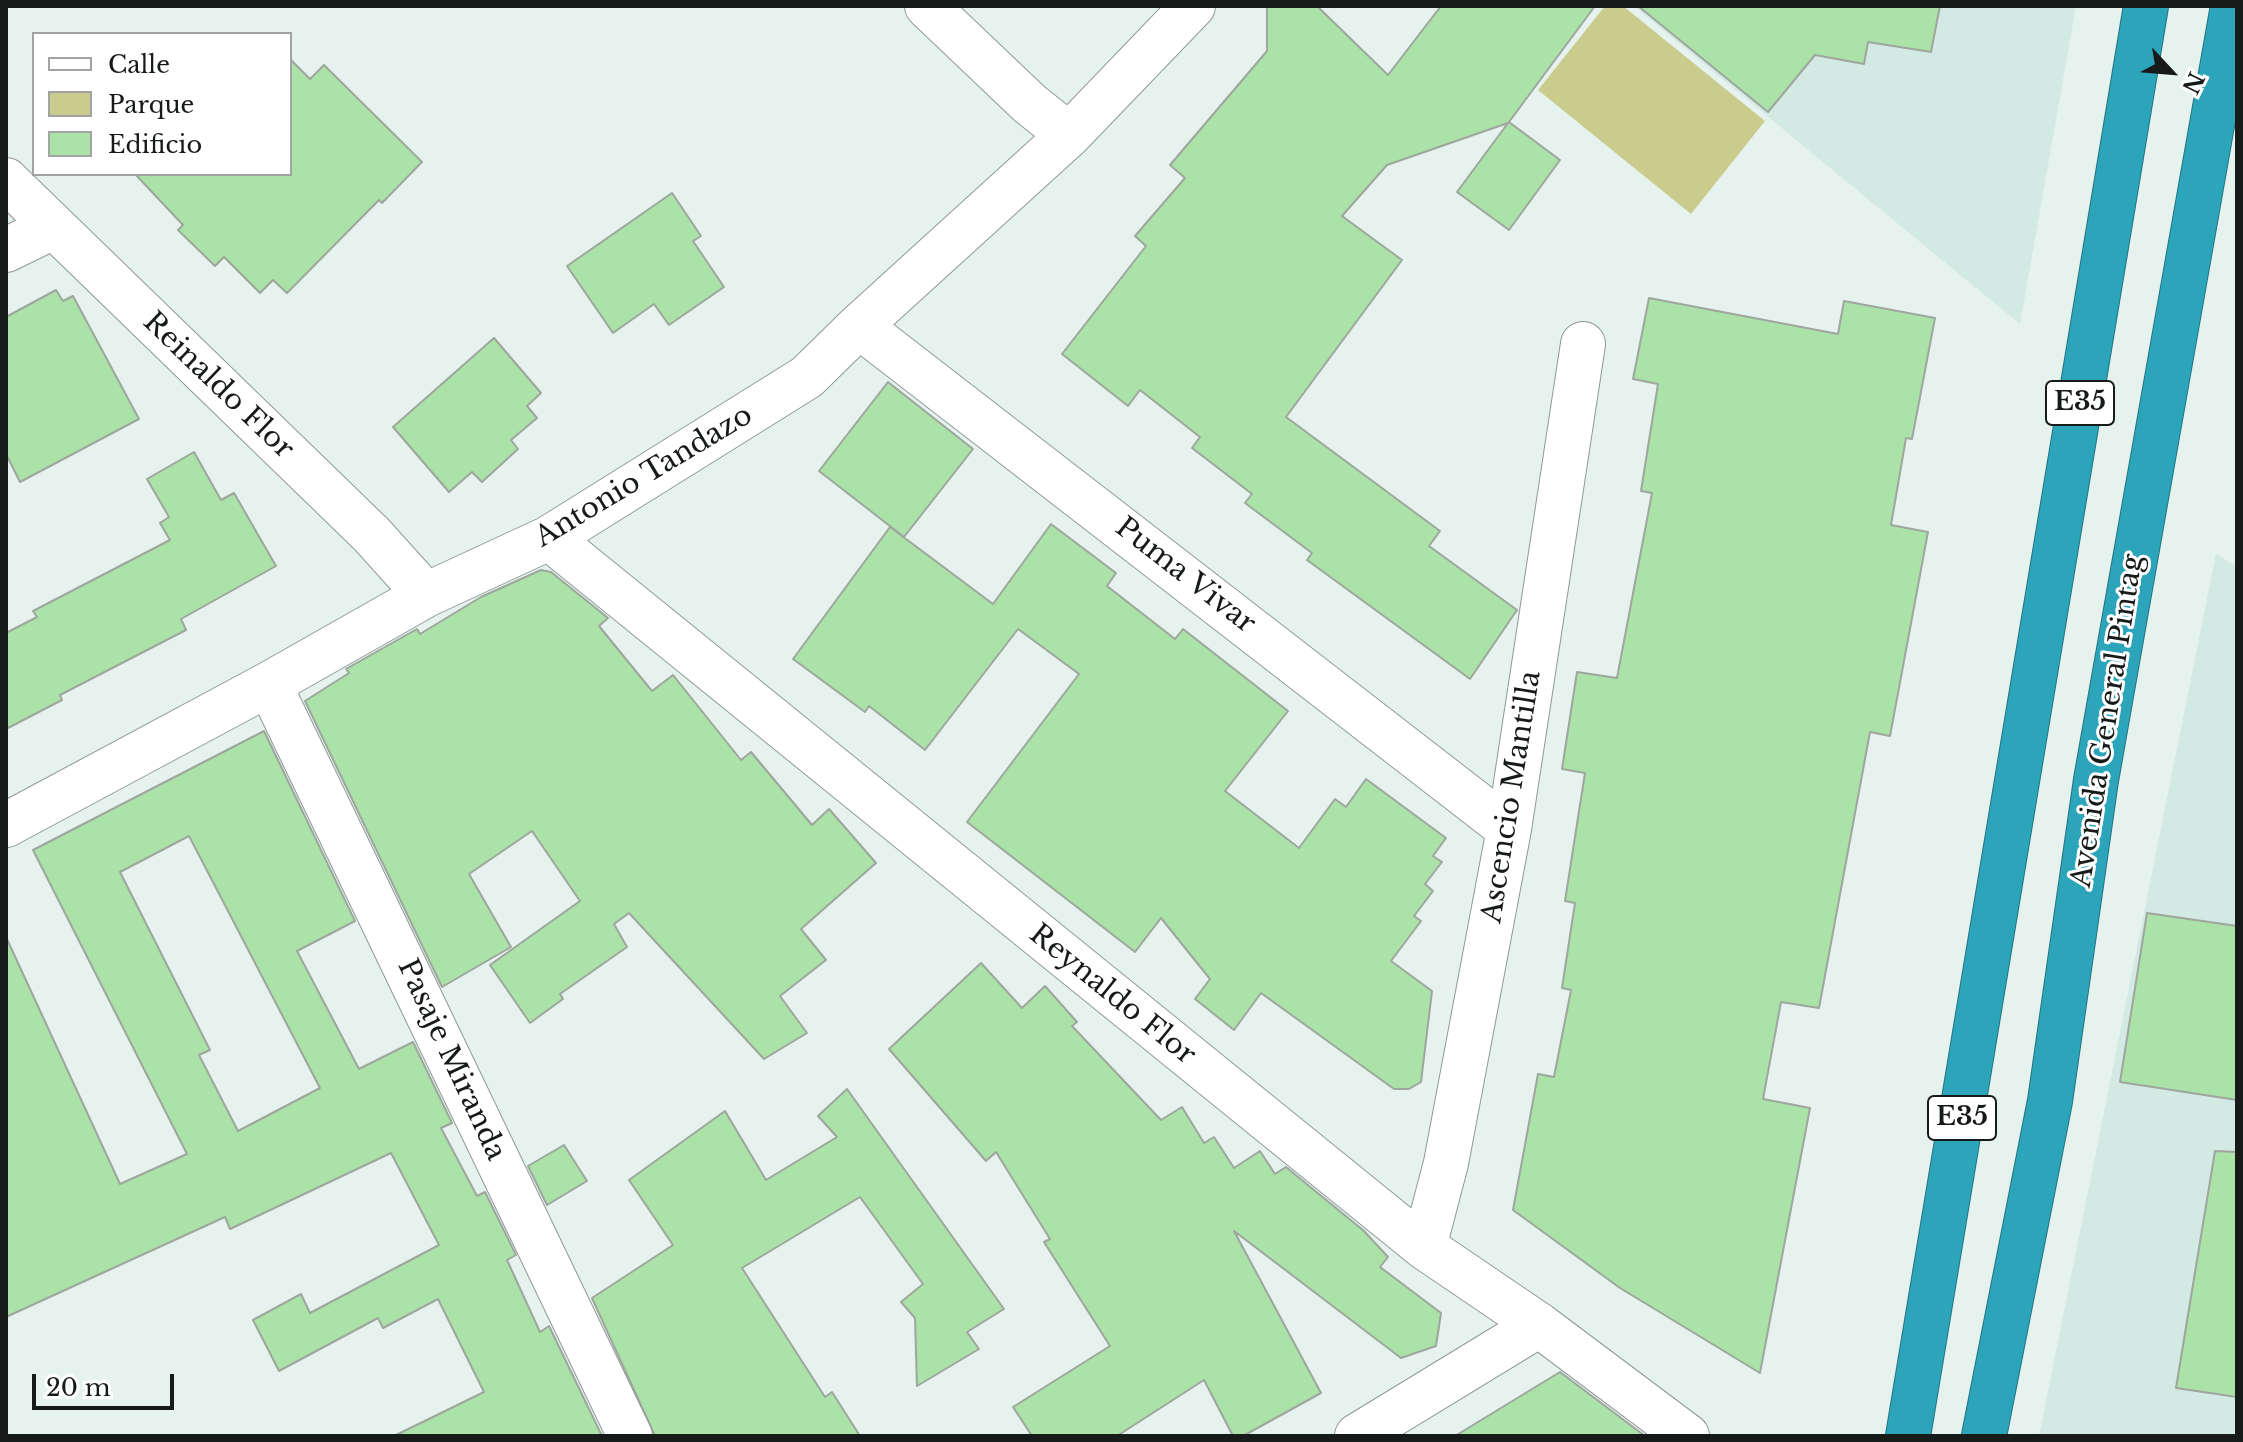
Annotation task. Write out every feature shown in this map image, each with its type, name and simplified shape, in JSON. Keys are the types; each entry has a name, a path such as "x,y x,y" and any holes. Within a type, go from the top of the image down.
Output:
{"highway":[{"name":"E35","path":"1908,1436 2146,6"},
{"name":"Avenida General Pintag","path":"1984,1436 2050,1101 2096,780 2233,6"}],"street":[{"path":"927,6 1030,104 1069,135"},
{"name":"Antonio Tandazo","path":"6,825 269,684 426,595 549,538 807,377 1069,135 1193,6"},
{"name":"Reinaldo Flor","path":"6,180 372,535 426,595"},
{"path":"6,250 53,227"},
{"name":"Puma Vivar","path":"859,326 1509,829"},
{"name":"Ascencio Mantilla","path":"1424,1247 1446,1163 1509,829 1583,344"},
{"name":"Reynaldo Flor","path":"549,538 1424,1247 1539,1325 1687,1436"},
{"name":"Pasaje Miranda","path":"269,684 630,1436"},
{"path":"1357,1436 1539,1325"}],"shaded area":[{"path":"1634,6 2076,6 2020,324 1824,163"},
{"path":"2216,554 2237,567 2237,1436 2039,1436"}],"green space":[{"path":"1605,6 1623,6 1765,121 1691,214 1538,90"}],"building":[{"path":"1267,6 1317,6 1388,75 1441,6 1595,6 1509,122 1560,160 1509,230 1457,192 1508,123 1387,165 1342,216 1402,260 1286,417 1440,531 1429,546 1517,610 1470,679 1307,560 1312,553 1245,503 1252,494 1192,448 1200,437 1140,390 1128,406 1062,354 1146,246 1135,236 1185,178 1170,165 1267,51"},
{"path":"1638,6 1940,6 1931,52 1868,42 1864,64 1815,55 1768,112"},
{"path":"292,61 310,79 324,65 422,162 382,203 379,200 287,293 273,280 260,293 224,257 215,266 178,230 183,225 137,176 292,176"},
{"path":"672,193 701,236 693,241 724,287 669,325 654,304 613,333 567,266"},
{"path":"56,290 63,301 73,296 139,419 20,482 6,454 6,317"},
{"path":"1649,298 1838,334 1844,301 1935,318 1912,439 1906,438 1891,525 1928,532 1890,736 1870,732 1819,1008 1781,1002 1763,1099 1810,1108 1760,1373 1620,1288 1513,1210 1538,1074 1554,1077 1571,990 1562,988 1575,903 1565,901 1585,773 1562,769 1577,672 1617,678 1652,493 1641,491 1658,384 1633,379"},
{"path":"494,338 541,393 527,406 537,418 511,440 518,449 482,482 472,472 449,492 393,427"},
{"path":"888,382 973,449 904,537 819,471"},
{"path":"194,452 221,500 234,493 276,566 181,619 186,630 60,695 62,700 6,729 6,633 37,617 33,611 170,540 160,523 169,517 147,479"},
{"path":"1051,524 1116,573 1107,586 1175,639 1183,629 1288,711 1225,791 1299,848 1335,799 1346,807 1366,779 1446,838 1433,856 1442,862 1425,884 1433,891 1414,916 1421,921 1391,961 1432,991 1421,1082 1409,1089 1394,1089 1261,993 1234,1030 1195,999 1210,979 1161,918 1135,952 967,822 1079,674 1018,629 925,750 869,706 865,712 793,659 890,527 993,604"},
{"path":"541,570 551,572 608,618 599,626 652,691 673,675 741,760 751,752 812,825 829,809 876,863 801,929 826,960 780,996 807,1033 764,1059 629,913 614,924 627,947 560,994 563,999 530,1023 490,965 580,901 532,831 469,874 511,947 442,987 305,701 349,673 346,669 417,629 420,634 481,597"},
{"path":"264,731 355,921 297,951 359,1069 413,1042 452,1123 441,1128 477,1196 485,1192 516,1255 507,1260 540,1332 549,1326 602,1436 394,1436 484,1392 438,1299 383,1328 378,1318 279,1371 253,1320 301,1294 310,1313 439,1245 391,1153 230,1229 225,1217 6,1317 6,937 120,1184 187,1154 33,850","holes":["189,836 320,1088 238,1131 199,1055 210,1050 120,872"]},
{"path":"2147,913 2237,926 2237,1100 2120,1082"},
{"path":"981,963 1022,1008 1045,986 1077,1022 1072,1026 1161,1120 1182,1107 1204,1143 1214,1137 1234,1168 1260,1151 1275,1174 1286,1167 1364,1231 1388,1257 1380,1267 1441,1313 1436,1346 1401,1358 1234,1231 1321,1393 1243,1436 1233,1436 1204,1380 1117,1436 1032,1436 1013,1407 1110,1346 1044,1242 1050,1239 996,1152 986,1161 889,1049"},
{"path":"847,1089 1004,1309 967,1332 979,1349 917,1386 915,1318 901,1302 923,1284 860,1197 742,1268 825,1397 832,1392 860,1436 655,1436 592,1298 673,1245 629,1180 725,1111 766,1180 837,1137 818,1116"},
{"path":"564,1145 587,1181 547,1205 528,1166"},
{"path":"2215,1151 2237,1152 2237,1397 2176,1388"},
{"path":"1560,1372 1645,1436 1455,1436"}]}
